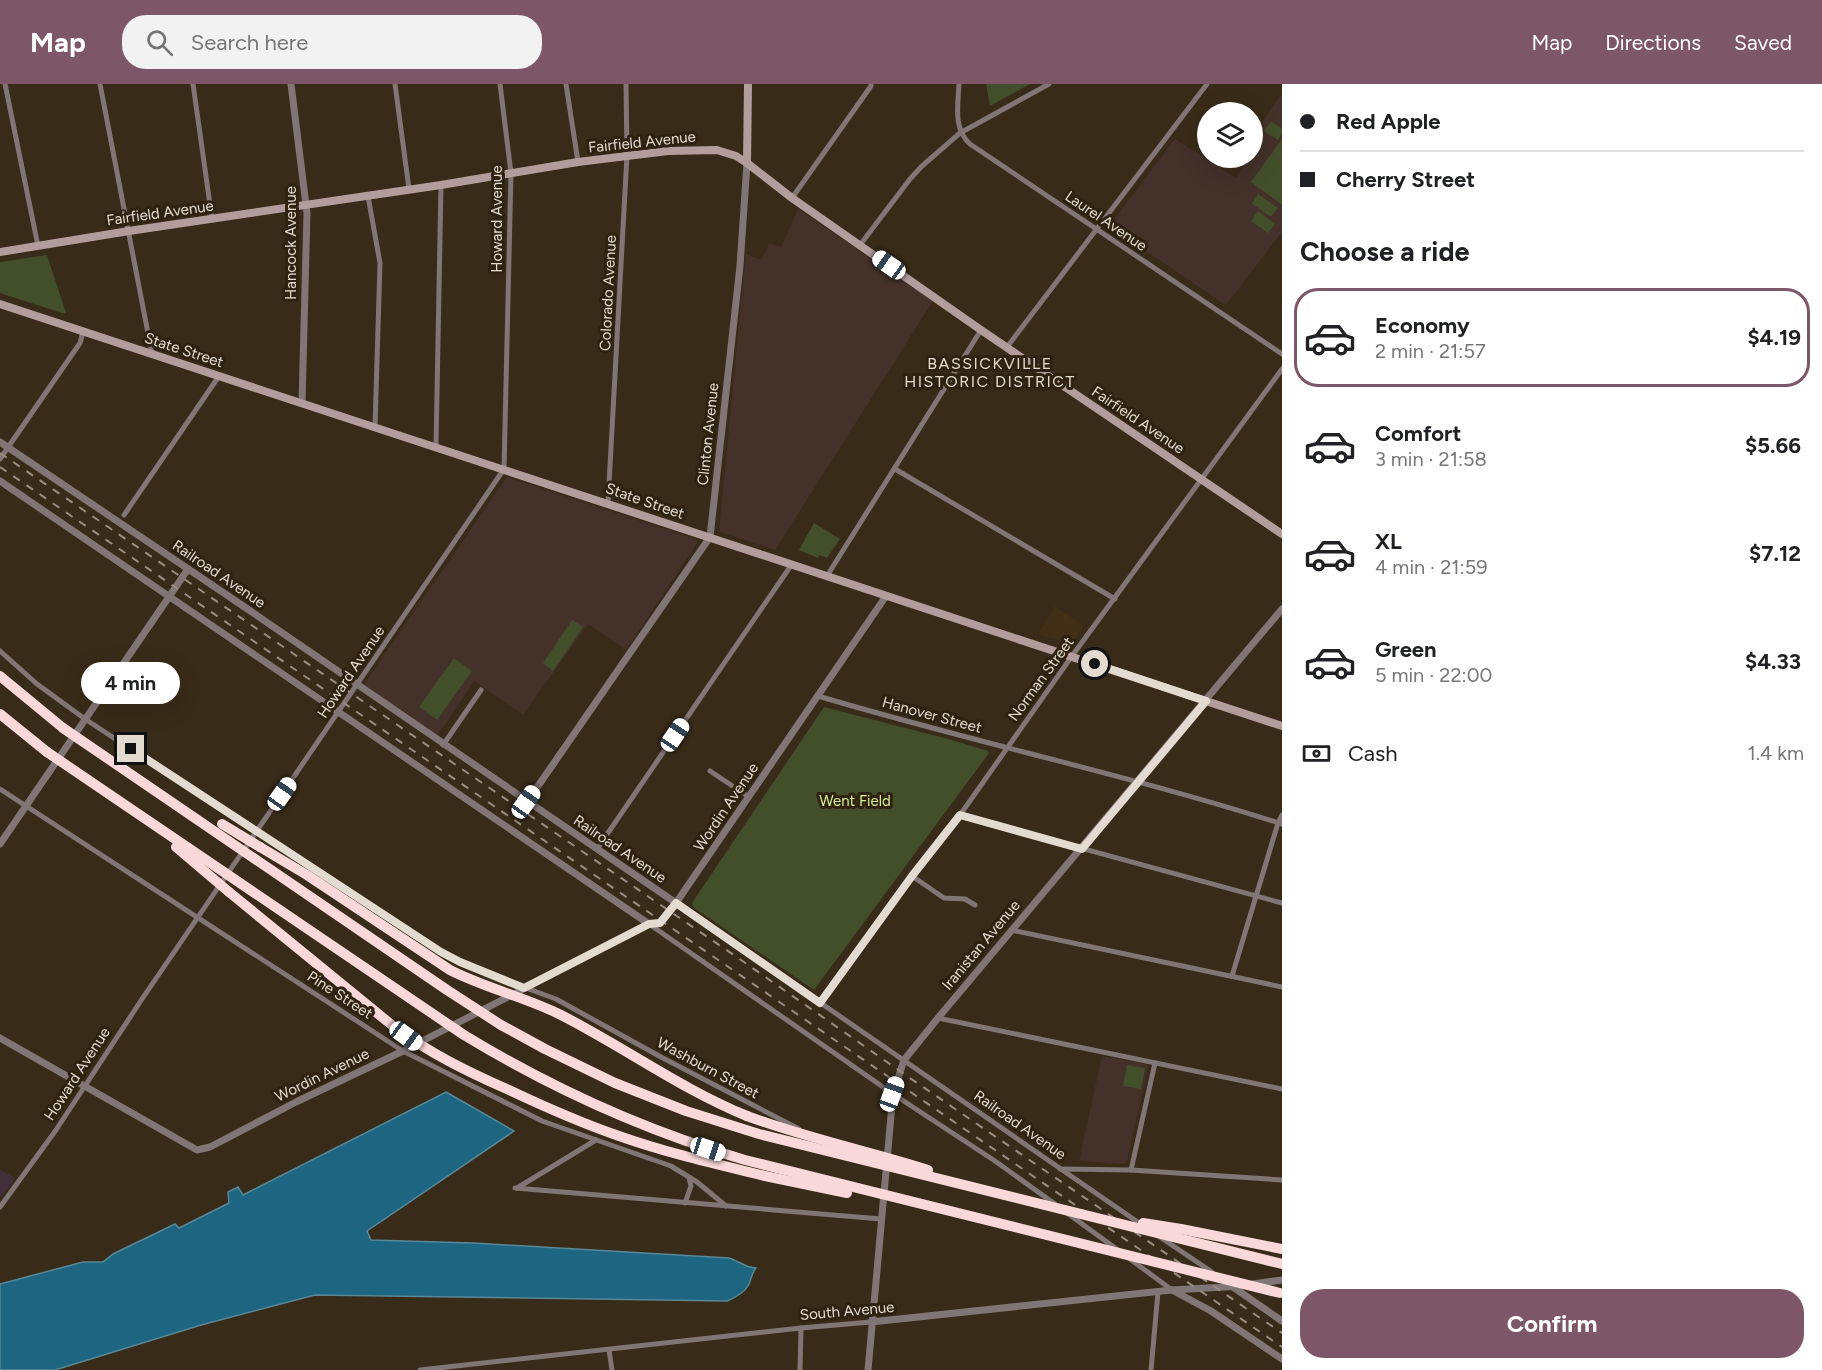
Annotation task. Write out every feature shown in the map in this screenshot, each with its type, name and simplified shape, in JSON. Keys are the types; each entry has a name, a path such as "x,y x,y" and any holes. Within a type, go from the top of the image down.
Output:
{"highway":[{"path":"0,676 63,728 466,1003 531,1041 607,1080 743,1130 1282,1264"},
{"path":"0,714 47,752 446,1024 556,1087 648,1128 720,1153 965,1215 1281,1287"},
{"path":"144,819 229,892 417,1043 475,1075 593,1127 667,1151 765,1176 965,1215"},
{"path":"206,827 222,824 314,879 441,965 469,979 559,1014 687,1087 747,1116 796,1133 883,1155 1017,1199"},
{"path":"1095,1217 1181,1229 1282,1249"}],"main road":[{"name":"Clinton Avenue","path":"747,162 748,84"},
{"name":"Fairfield Avenue","path":"0,252 627,155 710,150 732,154 747,162 792,198 981,330 1282,534"},
{"name":"State Street","path":"0,304 1282,726"}],"street":[{"path":"5,84 38,246"},
{"path":"100,84 152,354"},
{"path":"193,84 212,219"},
{"name":"Hancock Avenue","path":"291,84 306,205 302,403"},
{"path":"395,84 409,189"},
{"name":"Howard Avenue","path":"0,1208 56,1130 197,918 504,469 511,173 501,84"},
{"path":"566,84 578,162"},
{"name":"Colorado Avenue","path":"608,503 627,155 626,84"},
{"path":"792,198 871,84"},
{"path":"959,84 960,133"},
{"path":"860,245 910,179 960,133 1049,84"},
{"path":"1007,347 1207,84"},
{"name":"Laurel Avenue","path":"960,133 970,144 1282,354"},
{"name":"Clinton Avenue","path":"526,802 710,537 740,266 747,162"},
{"path":"436,446 441,185"},
{"path":"368,196 380,263 375,427"},
{"path":"827,576 981,330"},
{"path":"0,459 80,343 83,332"},
{"name":"Norman Street","path":"820,1003 912,876 960,815 1072,656 1282,369"},
{"path":"124,515 219,376"},
{"name":"Railroad Avenue","path":"0,442 676,903 1282,1321"},
{"path":"895,469 1115,599"},
{"path":"0,481 649,924 892,1094 995,1161 1172,1290 1210,1311 1282,1359"},
{"path":"597,849 792,564"},
{"path":"0,844 188,569"},
{"name":"Wordin Avenue","path":"0,1038 197,1149 210,1147 296,1102 403,1051 649,924 660,923 886,596"},
{"name":"Iranistan Avenue","path":"868,1370 892,1094 904,1060 1282,609"},
{"name":"Washburn Street","path":"0,651 37,684 85,719 441,952 460,962 556,999 801,1130 886,1154"},
{"path":"443,744 481,690"},
{"name":"Hanover Street","path":"818,696 1137,782 1280,824"},
{"path":"710,771 749,797"},
{"name":"Pine Street","path":"0,789 403,1051 531,1116 671,1166 697,1182 726,1206"},
{"path":"960,815 1282,903"},
{"path":"1232,976 1282,815"},
{"path":"912,876 944,898 966,899 975,905"},
{"path":"1011,930 1282,987"},
{"path":"938,1018 1282,1089"},
{"path":"1131,1170 1155,1063"},
{"path":"596,1140 515,1188 881,1219"},
{"path":"1060,1169 1131,1170 1282,1180"},
{"path":"686,1203 691,1186 689,1178"},
{"name":"South Avenue","path":"420,1370 1172,1290 1281,1287"},
{"path":"1151,1370 1158,1292"},
{"path":"801,1328 801,1370"},
{"path":"609,1350 612,1370"}],"shaded area":[{"path":"1282,93 1282,232 1226,305 1109,226 1175,139 1197,153 1197,168 1220,168 1236,178 1242,168 1263,168 1263,121"},
{"path":"798,209 933,301 775,550 721,532 719,529 746,254 762,260 769,243 781,247"},
{"path":"507,477 695,539 698,542 626,650 588,624 523,715 474,681 437,736 364,684"},
{"path":"1055,606 1084,626 1070,644 1038,634"},
{"path":"1102,1056 1145,1064 1148,1067 1127,1162 1124,1164 1079,1161"},
{"path":"0,1170 15,1178 0,1199"}],"green space":[{"path":"986,84 1030,84 990,106"},
{"path":"1271,121 1282,128 1278,140 1264,131"},
{"path":"1282,139 1282,205 1251,182"},
{"path":"1258,194 1278,208 1271,217 1252,204"},
{"path":"1258,211 1275,224 1268,233 1251,221"},
{"path":"47,255 66,313 0,293 0,262"},
{"path":"814,523 840,539 827,558 819,555 818,558 799,550"},
{"path":"572,620 583,627 553,671 543,663"},
{"path":"454,658 472,671 437,720 419,707"},
{"name":"Went Field","path":"824,707 952,740 989,753 814,990 693,907 692,903"},
{"path":"1127,1065 1145,1068 1141,1089 1123,1086"}],"water":[{"path":"446,1092 514,1131 367,1231 371,1240 473,1243 729,1258 756,1268 748,1286 736,1297 727,1301 315,1295 201,1325 55,1370 0,1370 0,1284 83,1262 103,1262 113,1254 175,1224 179,1228 229,1203 228,1192 238,1187 243,1195"}],"railway":[{"path":"0,453 1282,1333"},
{"path":"0,467 1282,1347"}],"district":[{"name":"BASSICKVILLE HISTORIC DISTRICT","path":"990,372"}],"route":[{"path":"131,749 441,952 524,988 649,924 660,923 676,903 820,1003 912,876 960,815 1082,849 1206,701 1095,664"}]}
